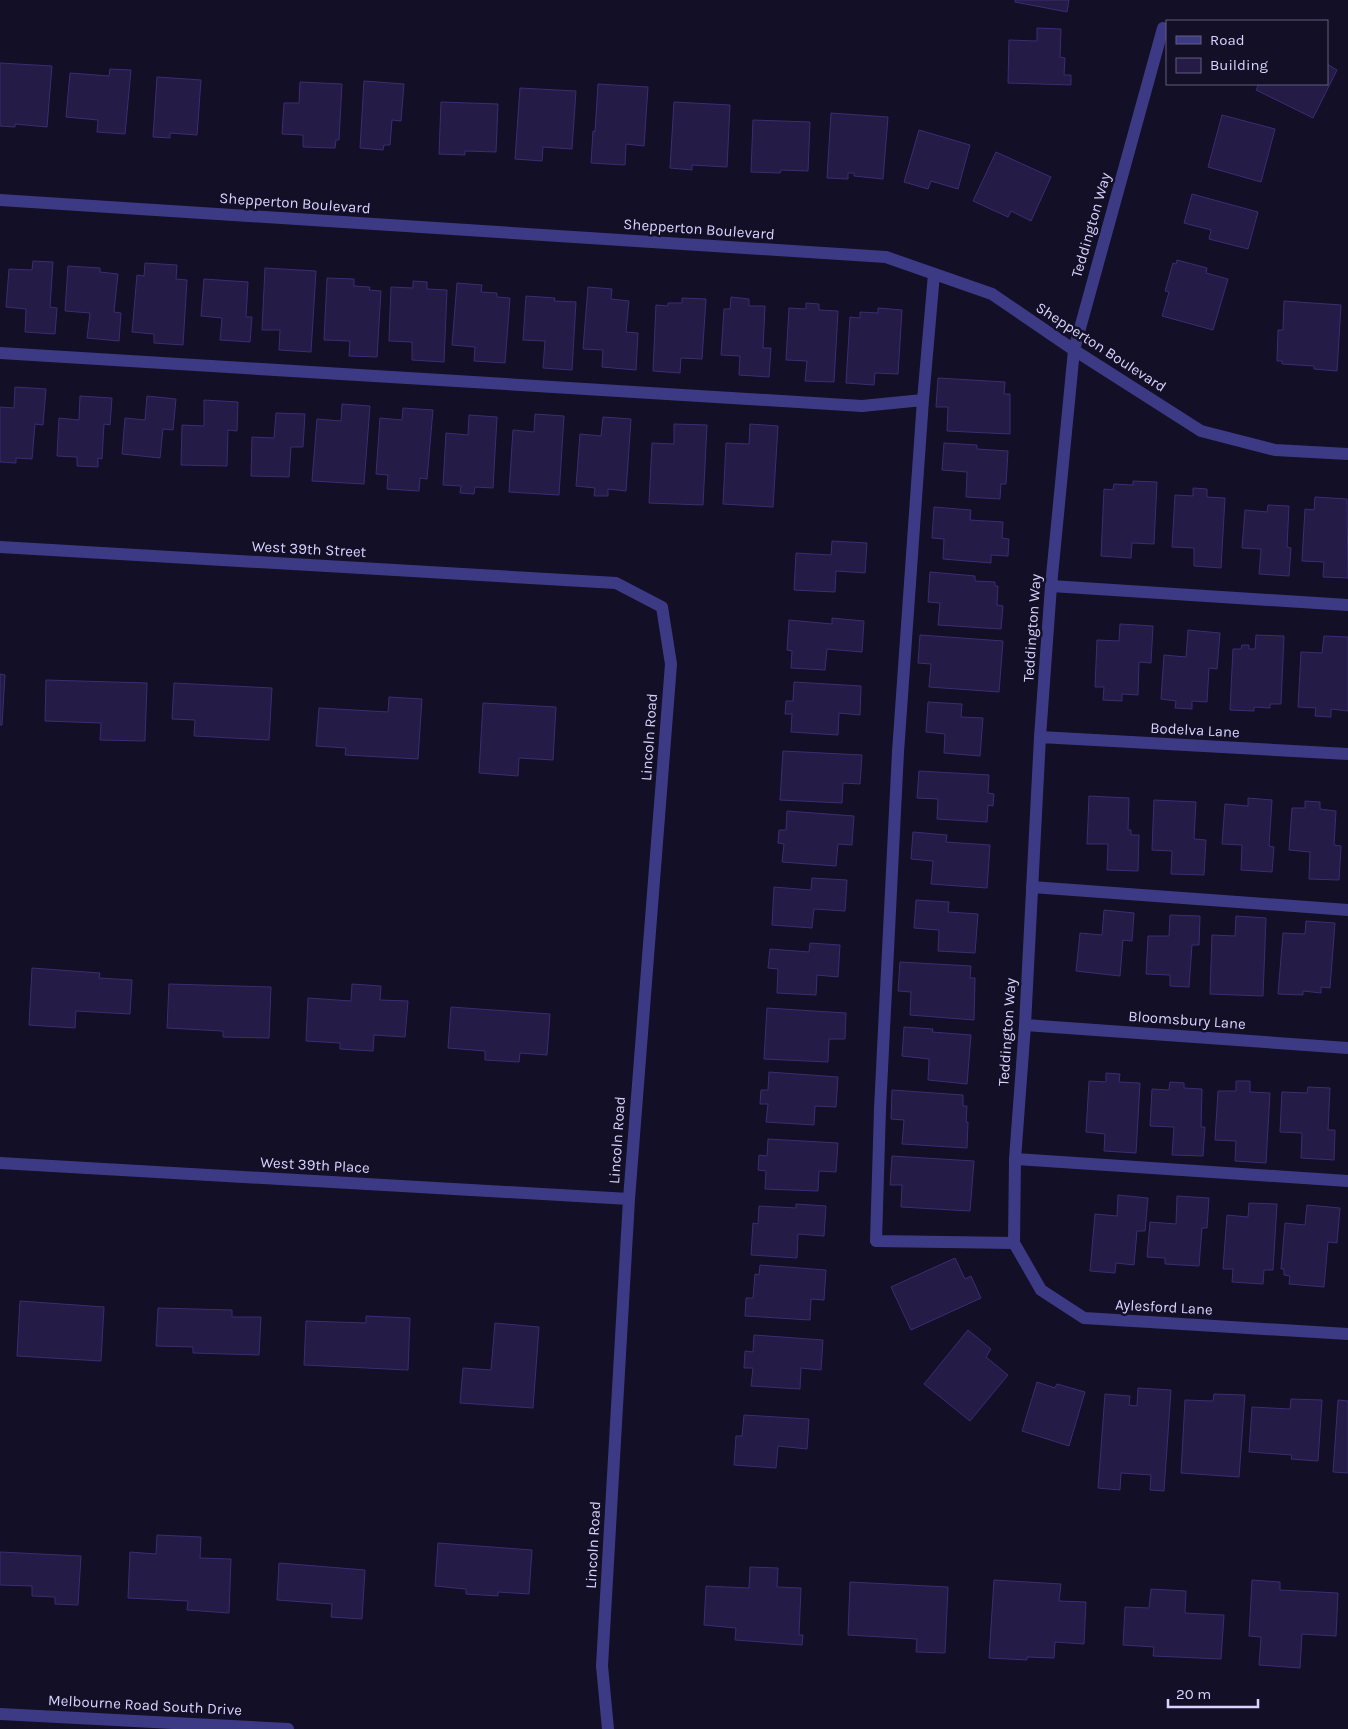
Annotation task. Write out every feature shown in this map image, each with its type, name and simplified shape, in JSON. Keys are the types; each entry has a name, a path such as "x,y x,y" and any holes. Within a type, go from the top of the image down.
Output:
{"street":[{"name":"Teddington Way","path":"1014,1243 1015,1159 1025,1025 1040,738 1051,586 1074,350 1163,28"},
{"name":"Shepperton Boulevard","path":"0,200 886,257 992,294 1074,350 1201,431 1276,450 1348,454"},
{"path":"934,274 923,400 898,752 880,1109 876,1241 1014,1243"},
{"path":"0,353 862,406 923,400"},
{"name":"West 39th Street","path":"0,547 616,583"},
{"name":"Lincoln Road","path":"608,1729 602,1666 629,1199 671,664 662,607 616,583"},
{"path":"1051,586 1348,605"},
{"name":"Bodelva Lane","path":"1040,738 1348,754"},
{"path":"1032,887 1348,910"},
{"name":"Bloomsbury Lane","path":"1025,1025 1348,1048"},
{"path":"1015,1159 1348,1181"},
{"name":"West 39th Place","path":"0,1164 629,1199"},
{"name":"Aylesford Lane","path":"1014,1243 1042,1290 1084,1318 1348,1334"},
{"name":"Melbourne Road South Drive","path":"0,1714 288,1729"}],"building":[{"path":"1015,0 1069,0 1067,12 1015,2"},
{"path":"1037,28 1061,29 1060,57 1065,58 1064,75 1071,75 1071,85 1008,83 1009,40 1037,41"},
{"path":"0,63 52,66 47,127 15,124 15,127 0,126"},
{"path":"1328,65 1337,70 1313,118 1256,90 1258,85 1328,85"},
{"path":"110,69 131,70 125,134 97,132 98,120 66,117 70,73 109,76"},
{"path":"157,77 201,80 197,135 170,133 170,138 153,137"},
{"path":"364,81 404,84 401,121 392,120 390,145 384,145 383,150 360,148"},
{"path":"300,82 342,84 339,140 336,140 335,148 303,147 303,135 282,134 284,103 299,103"},
{"path":"598,84 648,87 644,146 626,144 625,165 591,163"},
{"path":"520,88 576,91 572,149 543,147 542,161 515,159"},
{"path":"441,102 498,104 496,152 465,151 465,155 439,154"},
{"path":"674,102 730,105 727,167 692,165 692,170 670,168"},
{"path":"831,113 888,117 883,179 854,176 854,173 848,173 848,179 827,178"},
{"path":"1222,115 1275,129 1261,182 1208,167"},
{"path":"753,120 810,122 808,171 781,170 780,173 751,172"},
{"path":"919,130 970,145 958,189 931,181 928,189 904,182"},
{"path":"996,152 1051,177 1031,221 1011,211 1008,217 973,201"},
{"path":"1192,194 1258,212 1248,249 1209,239 1211,230 1184,223"},
{"path":"1177,260 1207,268 1206,273 1228,279 1213,330 1162,316 1169,292 1165,291 1173,263 1176,264"},
{"path":"33,261 53,262 50,307 57,308 55,334 25,332 26,309 6,307 9,269 32,270"},
{"path":"145,263 177,265 176,279 187,280 183,345 154,343 154,334 132,332 137,275 144,276"},
{"path":"68,266 100,268 100,272 118,274 114,312 121,313 119,341 87,338 90,313 65,311"},
{"path":"265,268 316,271 311,352 279,350 280,330 262,330"},
{"path":"327,278 354,279 354,286 370,287 369,290 381,291 377,357 349,356 350,341 324,340"},
{"path":"204,279 248,282 246,317 252,317 250,342 220,340 222,318 201,316"},
{"path":"413,281 427,282 427,289 447,290 444,362 412,360 412,342 389,341 391,287 413,288"},
{"path":"457,283 482,285 481,292 497,293 497,297 510,298 505,363 474,361 475,347 452,345"},
{"path":"588,287 612,289 611,299 629,301 626,332 638,333 636,370 602,367 603,350 583,349"},
{"path":"526,296 555,298 554,301 576,302 572,370 543,368 545,341 523,340"},
{"path":"731,297 749,299 749,306 765,306 763,348 771,348 769,377 739,375 740,356 721,355 724,309 730,309"},
{"path":"682,298 706,299 702,359 681,358 680,373 653,371 656,305 668,306 668,303 682,303"},
{"path":"1284,301 1341,305 1337,371 1314,369 1314,366 1282,364 1282,361 1277,361 1278,330 1283,330"},
{"path":"806,303 819,304 819,310 838,311 834,382 805,381 807,361 786,360 789,308 806,309"},
{"path":"878,308 902,310 898,374 875,373 874,385 846,383 850,317 860,318 860,312 878,313"},
{"path":"938,378 1005,382 1004,394 1010,394 1010,434 947,431 948,407 936,407"},
{"path":"15,387 46,389 43,425 35,424 32,459 16,458 16,463 0,462 0,407 14,408"},
{"path":"80,396 112,398 110,425 104,424 102,459 98,458 98,467 77,466 77,457 57,456 59,418 79,420"},
{"path":"147,396 176,399 173,430 163,429 160,458 122,454 125,418 145,420"},
{"path":"204,400 238,402 237,431 228,430 227,466 181,465 182,425 204,426"},
{"path":"342,404 370,406 364,484 312,481 317,419 341,421"},
{"path":"403,408 433,410 427,479 420,478 419,491 387,489 388,475 376,474 380,418 402,420"},
{"path":"276,413 305,414 303,447 291,447 289,477 251,476 252,437 274,438"},
{"path":"535,414 564,416 559,495 509,492 513,430 534,432"},
{"path":"469,415 497,417 493,488 475,487 474,494 460,493 461,486 443,485 446,433 468,435"},
{"path":"603,417 631,419 626,491 608,489 608,496 594,496 595,488 576,486 580,434 601,436"},
{"path":"674,424 707,425 703,505 649,503 652,443 674,444"},
{"path":"750,424 778,426 773,507 723,504 726,443 749,444"},
{"path":"944,443 977,445 977,449 1008,451 1006,484 1001,484 1000,499 966,497 967,472 942,470"},
{"path":"1133,481 1157,482 1154,544 1132,543 1131,558 1101,556 1104,489 1113,490 1114,484 1133,485"},
{"path":"1193,488 1207,489 1207,497 1225,498 1221,568 1194,566 1194,548 1172,547 1175,495 1193,496"},
{"path":"1315,497 1347,499 1348,578 1323,577 1324,562 1302,561 1305,509 1314,510"},
{"path":"1268,505 1289,506 1287,547 1291,548 1289,576 1259,574 1261,549 1242,548 1245,510 1267,512"},
{"path":"934,507 971,510 970,520 1003,522 1002,538 1009,539 1008,556 991,555 991,563 943,559 944,539 932,538"},
{"path":"832,541 867,543 865,573 836,571 835,592 794,590 796,553 831,555"},
{"path":"930,572 975,576 975,581 995,582 995,586 998,586 997,605 1003,606 1001,629 938,625 940,603 928,602"},
{"path":"832,618 864,621 862,652 827,649 825,670 791,668 792,651 787,650 789,620 832,624"},
{"path":"1120,624 1153,626 1151,663 1139,662 1138,695 1122,694 1122,701 1103,700 1104,687 1095,687 1097,640 1119,641"},
{"path":"1188,630 1220,633 1217,669 1209,668 1207,702 1192,701 1192,709 1175,708 1176,701 1161,699 1164,655 1186,657"},
{"path":"920,635 1003,641 999,692 929,687 931,664 918,663"},
{"path":"1256,635 1284,636 1281,704 1270,704 1270,708 1254,707 1254,711 1230,710 1233,649 1241,649 1242,645 1249,645 1249,649 1255,649"},
{"path":"1324,636 1348,637 1348,711 1331,709 1331,717 1315,716 1316,708 1298,707 1301,652 1322,653"},
{"path":"0,674 5,675 2,725 0,725"},
{"path":"46,680 147,683 145,741 100,740 101,723 45,721"},
{"path":"794,682 861,686 860,715 839,713 838,735 791,732 792,714 785,714 786,701 793,701"},
{"path":"174,683 272,688 269,740 194,736 195,720 172,719"},
{"path":"389,697 422,699 418,759 345,755 346,748 316,746 319,708 388,712"},
{"path":"928,702 962,704 961,717 983,718 980,756 944,753 945,734 926,732"},
{"path":"483,703 556,707 553,760 519,758 518,776 479,773"},
{"path":"783,751 862,755 860,784 843,783 842,803 780,800"},
{"path":"919,771 989,775 988,793 994,794 993,806 988,805 987,822 937,819 938,799 917,798"},
{"path":"1089,796 1129,798 1128,830 1131,830 1131,835 1139,835 1138,871 1107,870 1108,844 1087,844"},
{"path":"1248,798 1272,800 1269,846 1274,847 1272,872 1241,870 1242,845 1222,844 1225,804 1248,806"},
{"path":"1154,800 1196,802 1194,839 1206,840 1204,875 1171,874 1172,851 1152,850"},
{"path":"1305,801 1320,802 1320,809 1336,811 1334,845 1341,846 1339,880 1309,879 1310,852 1289,850 1292,808 1305,808"},
{"path":"787,811 854,816 852,845 838,844 836,866 782,862 784,844 778,843 779,830 786,830"},
{"path":"913,832 947,835 946,842 990,845 987,888 931,884 933,861 911,859"},
{"path":"812,878 847,880 845,911 814,909 812,928 772,925 774,887 811,890"},
{"path":"916,900 949,902 948,912 978,914 975,953 938,951 939,930 914,928"},
{"path":"1104,910 1134,913 1132,941 1123,940 1120,976 1076,971 1080,933 1102,935"},
{"path":"1170,915 1200,916 1199,945 1192,945 1189,987 1170,986 1170,975 1146,974 1148,936 1169,936"},
{"path":"1236,916 1266,918 1263,996 1210,994 1212,935 1235,936"},
{"path":"1306,921 1335,923 1330,988 1321,987 1321,993 1303,991 1303,995 1278,994 1283,933 1305,934"},
{"path":"810,943 840,945 838,977 817,975 816,995 777,993 778,969 768,968 770,949 809,952"},
{"path":"900,962 971,966 970,978 975,978 974,1020 910,1015 911,992 898,991"},
{"path":"32,968 100,973 99,978 132,980 130,1014 76,1011 75,1028 29,1025"},
{"path":"169,984 271,987 269,1038 223,1037 223,1031 167,1028"},
{"path":"352,984 381,986 380,1000 408,1001 405,1037 374,1035 373,1051 340,1049 340,1043 306,1041 308,998 351,1001"},
{"path":"451,1007 550,1014 547,1055 520,1053 519,1062 485,1060 485,1051 448,1048"},
{"path":"767,1008 846,1013 845,1039 829,1039 828,1062 764,1059"},
{"path":"904,1027 933,1029 932,1032 971,1035 967,1084 928,1080 929,1059 902,1056"},
{"path":"769,1072 838,1077 836,1107 815,1106 814,1125 766,1122 768,1104 760,1104 761,1090 768,1090"},
{"path":"1106,1073 1120,1074 1119,1082 1140,1083 1136,1153 1104,1151 1105,1134 1086,1132 1089,1081 1106,1082"},
{"path":"1236,1081 1250,1081 1250,1092 1270,1093 1266,1163 1235,1161 1236,1141 1215,1140 1218,1091 1236,1091"},
{"path":"1170,1082 1184,1083 1184,1088 1202,1089 1201,1127 1205,1127 1203,1156 1172,1155 1174,1127 1150,1126 1152,1089 1169,1090"},
{"path":"1308,1087 1330,1088 1328,1130 1335,1130 1334,1160 1301,1158 1302,1133 1280,1132 1282,1092 1307,1093"},
{"path":"892,1090 963,1095 963,1106 967,1106 967,1148 902,1144 904,1120 891,1119"},
{"path":"768,1139 838,1143 836,1172 819,1171 818,1191 765,1189 766,1171 758,1170 759,1155 767,1156"},
{"path":"892,1156 974,1161 970,1211 901,1207 902,1185 890,1185"},
{"path":"1118,1195 1148,1198 1145,1231 1137,1231 1134,1265 1116,1263 1115,1273 1090,1271 1095,1214 1117,1216"},
{"path":"1177,1196 1209,1198 1207,1228 1202,1228 1199,1266 1165,1264 1165,1258 1147,1257 1150,1222 1176,1224"},
{"path":"1249,1203 1277,1204 1273,1270 1264,1270 1263,1284 1232,1282 1233,1269 1223,1269 1227,1215 1248,1217"},
{"path":"796,1204 826,1206 824,1236 798,1234 797,1258 751,1255 753,1223 758,1224 759,1206 796,1208"},
{"path":"1307,1205 1340,1208 1337,1243 1328,1242 1324,1287 1289,1284 1290,1276 1284,1275 1284,1269 1281,1269 1285,1223 1305,1225"},
{"path":"955,1258 965,1279 971,1276 981,1298 911,1330 891,1287"},
{"path":"760,1265 826,1270 824,1300 811,1299 810,1320 745,1316 746,1298 753,1298 755,1274 759,1275"},
{"path":"20,1301 104,1307 101,1361 17,1356"},
{"path":"158,1308 232,1310 232,1317 261,1317 259,1355 193,1353 193,1347 156,1346"},
{"path":"366,1316 410,1318 408,1370 304,1365 306,1321 366,1323"},
{"path":"495,1323 539,1327 533,1408 460,1403 463,1368 491,1370"},
{"path":"968,1330 991,1349 986,1357 1008,1375 970,1421 924,1384"},
{"path":"754,1335 823,1340 821,1370 801,1368 800,1389 751,1386 753,1368 744,1368 745,1351 753,1352"},
{"path":"1037,1382 1055,1388 1057,1384 1085,1392 1069,1446 1022,1431"},
{"path":"1138,1388 1171,1390 1164,1491 1150,1490 1151,1475 1121,1473 1120,1490 1098,1488 1105,1394 1130,1396 1129,1405 1137,1406"},
{"path":"1214,1394 1245,1395 1239,1477 1181,1473 1185,1400 1213,1401"},
{"path":"1291,1399 1322,1400 1318,1461 1291,1459 1292,1455 1249,1452 1252,1407 1290,1409"},
{"path":"1338,1400 1348,1401 1348,1473 1333,1472"},
{"path":"744,1415 809,1419 807,1449 778,1446 776,1468 734,1465 736,1436 742,1436"},
{"path":"157,1535 201,1537 200,1558 231,1559 229,1613 187,1610 188,1601 128,1598 130,1552 156,1554"},
{"path":"438,1543 532,1550 529,1594 498,1592 498,1596 466,1594 466,1589 435,1586"},
{"path":"0,1552 81,1556 78,1605 55,1604 55,1597 32,1596 32,1586 0,1585"},
{"path":"279,1563 365,1570 362,1619 331,1617 332,1604 277,1600"},
{"path":"750,1567 778,1568 777,1587 801,1588 799,1635 803,1635 802,1645 735,1640 736,1628 704,1625 706,1586 749,1588"},
{"path":"994,1580 1061,1584 1059,1601 1086,1602 1084,1644 1055,1642 1054,1658 1027,1657 1027,1660 989,1658"},
{"path":"1252,1580 1280,1582 1280,1590 1338,1593 1336,1636 1302,1634 1300,1668 1259,1665 1261,1637 1249,1636"},
{"path":"850,1582 948,1587 945,1653 916,1652 917,1639 848,1635"},
{"path":"1151,1589 1186,1591 1185,1613 1224,1615 1221,1659 1153,1656 1154,1647 1123,1645 1125,1607 1149,1608"}]}
